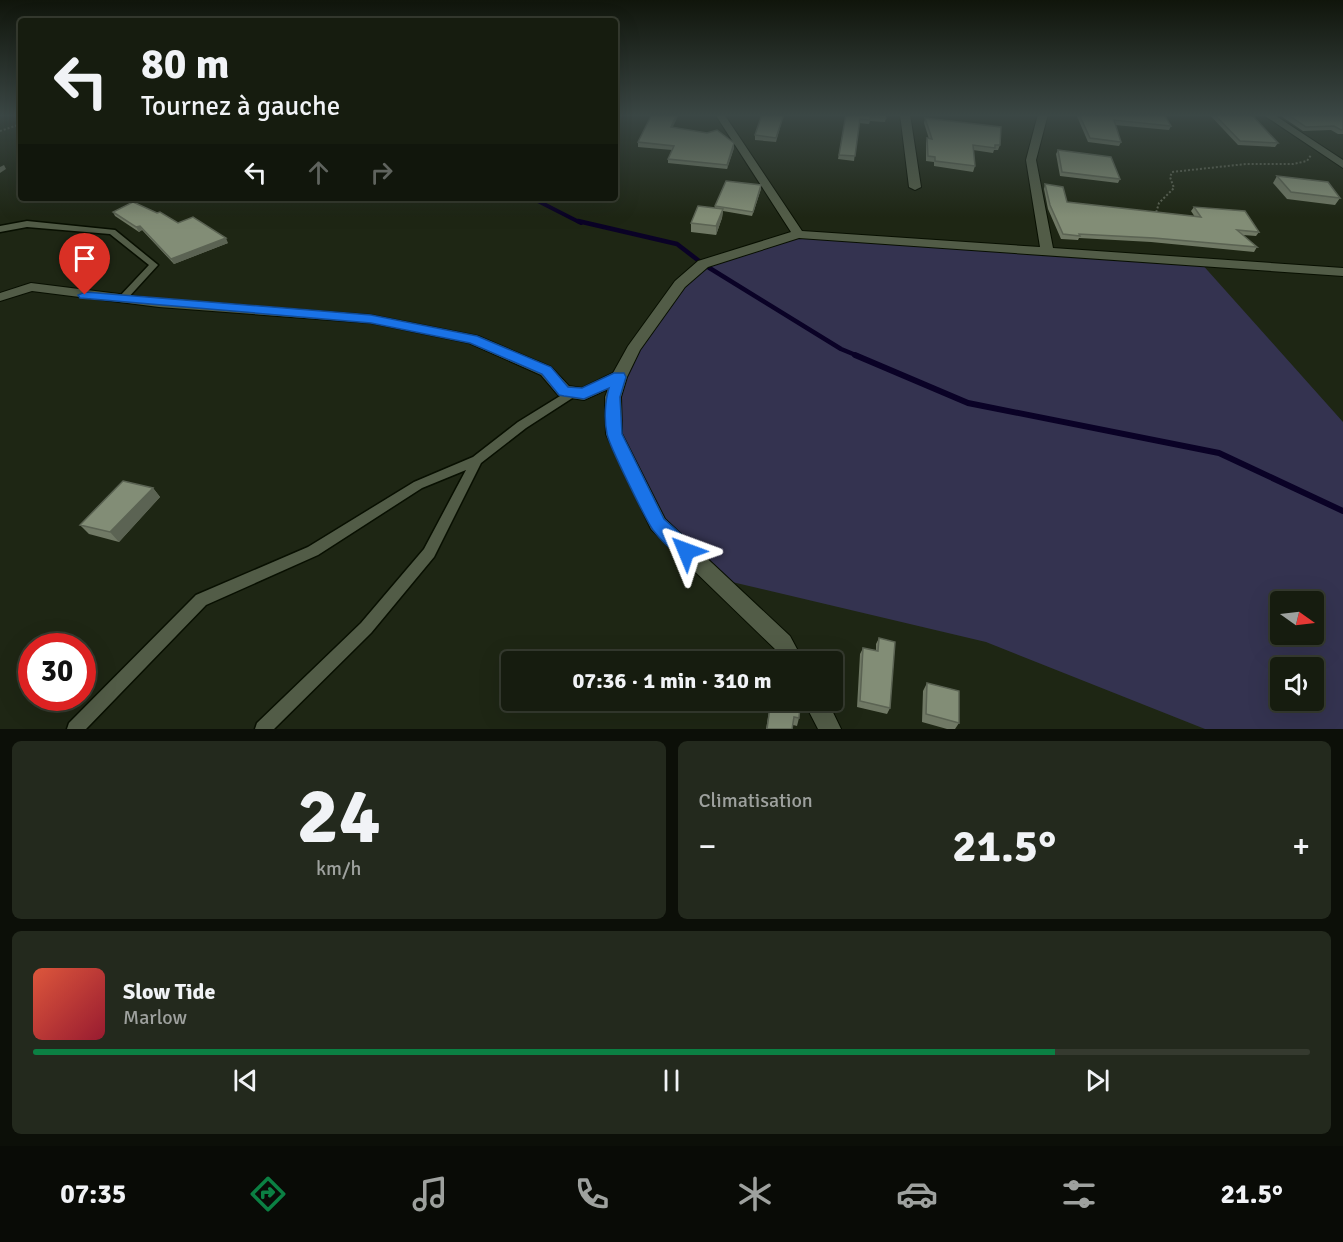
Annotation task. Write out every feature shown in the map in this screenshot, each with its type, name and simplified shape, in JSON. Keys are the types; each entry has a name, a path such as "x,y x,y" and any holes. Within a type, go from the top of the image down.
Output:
{"street":[{"path":"741,148 798,234"},
{"path":"909,148 915,188"},
{"path":"1034,148 1031,160 1047,251"},
{"path":"1317,148 1343,165"},
{"path":"788,651 783,642 658,524 614,434 613,397 619,377 633,349 680,284 703,264 798,234 1343,272"},
{"path":"0,297 31,287 123,298 371,319 473,339 546,371 564,391 584,394 619,377"},
{"path":"820,711 830,729"}],"lane":[{"path":"0,229 27,224 112,232 154,265 123,298"},
{"path":"75,729 201,600 313,551 418,485 477,459 522,425 573,392"},
{"path":"263,729 366,628 429,553 477,459"}],"path":[{"path":"1153,220 1159,203 1173,188 1170,177 1172,172 1246,164 1293,164 1311,157 1312,148"}],"shaded area":[{"path":"798,234 1200,262 1343,422 1343,729 1205,729 986,642 715,578 658,524 614,434 619,377 633,349 703,264"}],"building":[{"path":"673,148 732,148 727,165 668,159"},
{"path":"840,148 856,148 855,156 839,155"},
{"path":"928,148 973,148 975,166 935,161 935,157 928,156"},
{"path":"1058,150 1111,157 1120,179 1062,172"},
{"path":"1277,176 1328,182 1340,198 1291,192"},
{"path":"726,181 761,185 753,212 715,206"},
{"path":"1045,184 1063,187 1067,202 1201,217 1194,207 1245,211 1259,232 1237,230 1257,247 1154,238 1063,234 1050,205"},
{"path":"133,202 157,213 160,212 178,223 193,217 226,238 171,259 140,226 136,227 113,212"},
{"path":"698,206 723,209 716,226 691,223"},
{"path":"123,481 153,488 110,532 80,525"},
{"path":"879,638 895,642 890,708 860,701 863,648 878,651"},
{"path":"927,683 959,691 959,723 926,714"},
{"path":"769,711 800,711 799,718 794,717 792,729 767,729"}],"waterway":[{"path":"538,201 581,223"},
{"path":"578,221 677,244 703,264 841,349 858,356"},
{"path":"855,355 968,403 1219,453 1343,511"}],"route":[{"path":"85,295 371,319 473,339 546,371 564,391 584,394 619,377 613,397 614,434 658,524 686,551"}]}
